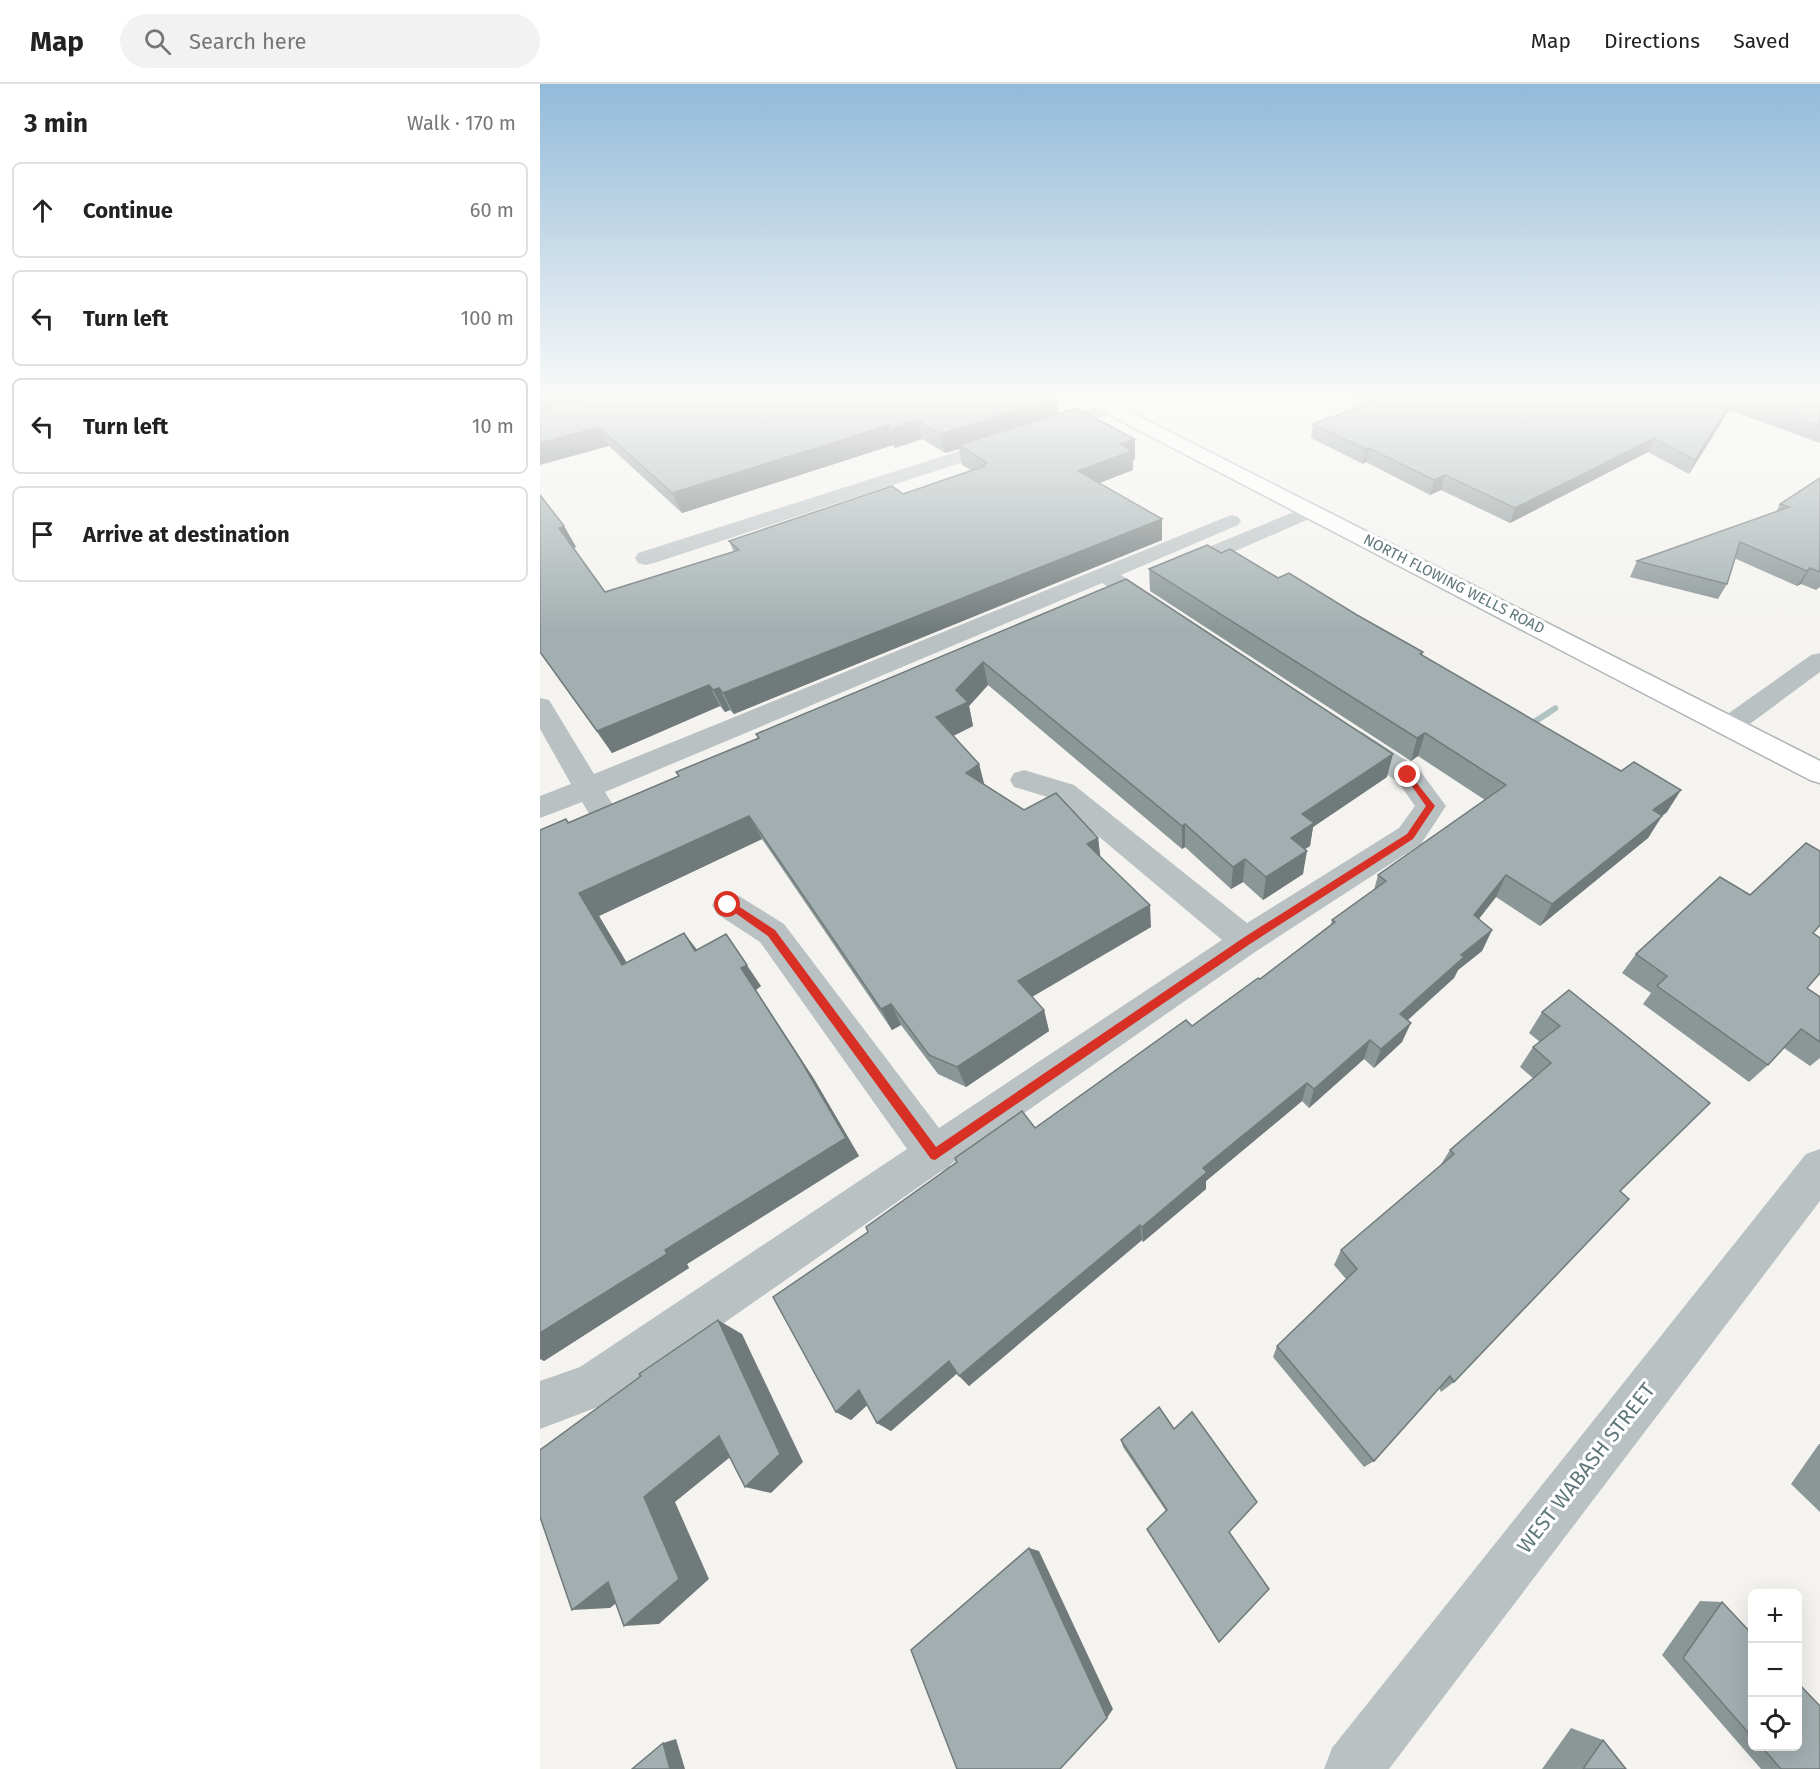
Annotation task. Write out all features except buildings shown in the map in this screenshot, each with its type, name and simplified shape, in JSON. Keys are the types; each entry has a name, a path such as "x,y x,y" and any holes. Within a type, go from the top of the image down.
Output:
{"main road":[{"name":"NORTH FLOWING WELLS ROAD","path":"1240,475 1820,773"}],"street":[{"path":"646,558 904,475"},
{"path":"1084,608 1115,581 1285,498"},
{"path":"540,808 1115,581 1311,511"},
{"path":"1115,581 1176,621"},
{"path":"1729,726 1820,660"},
{"path":"540,706 604,815"},
{"path":"540,1405 594,1385 935,1155 1246,941 1410,836 1431,806 1408,775 1322,718"},
{"path":"1024,780 1064,792 1246,941"},
{"path":"728,905 772,933 935,1155"},
{"name":"WEST WABASH STREET","path":"1353,1769 1820,1168"}],"waterway":[{"path":"1522,730 1555,708"}],"route":[{"path":"728,905 772,933 935,1155 1246,941 1410,836 1431,806 1408,775"}]}
